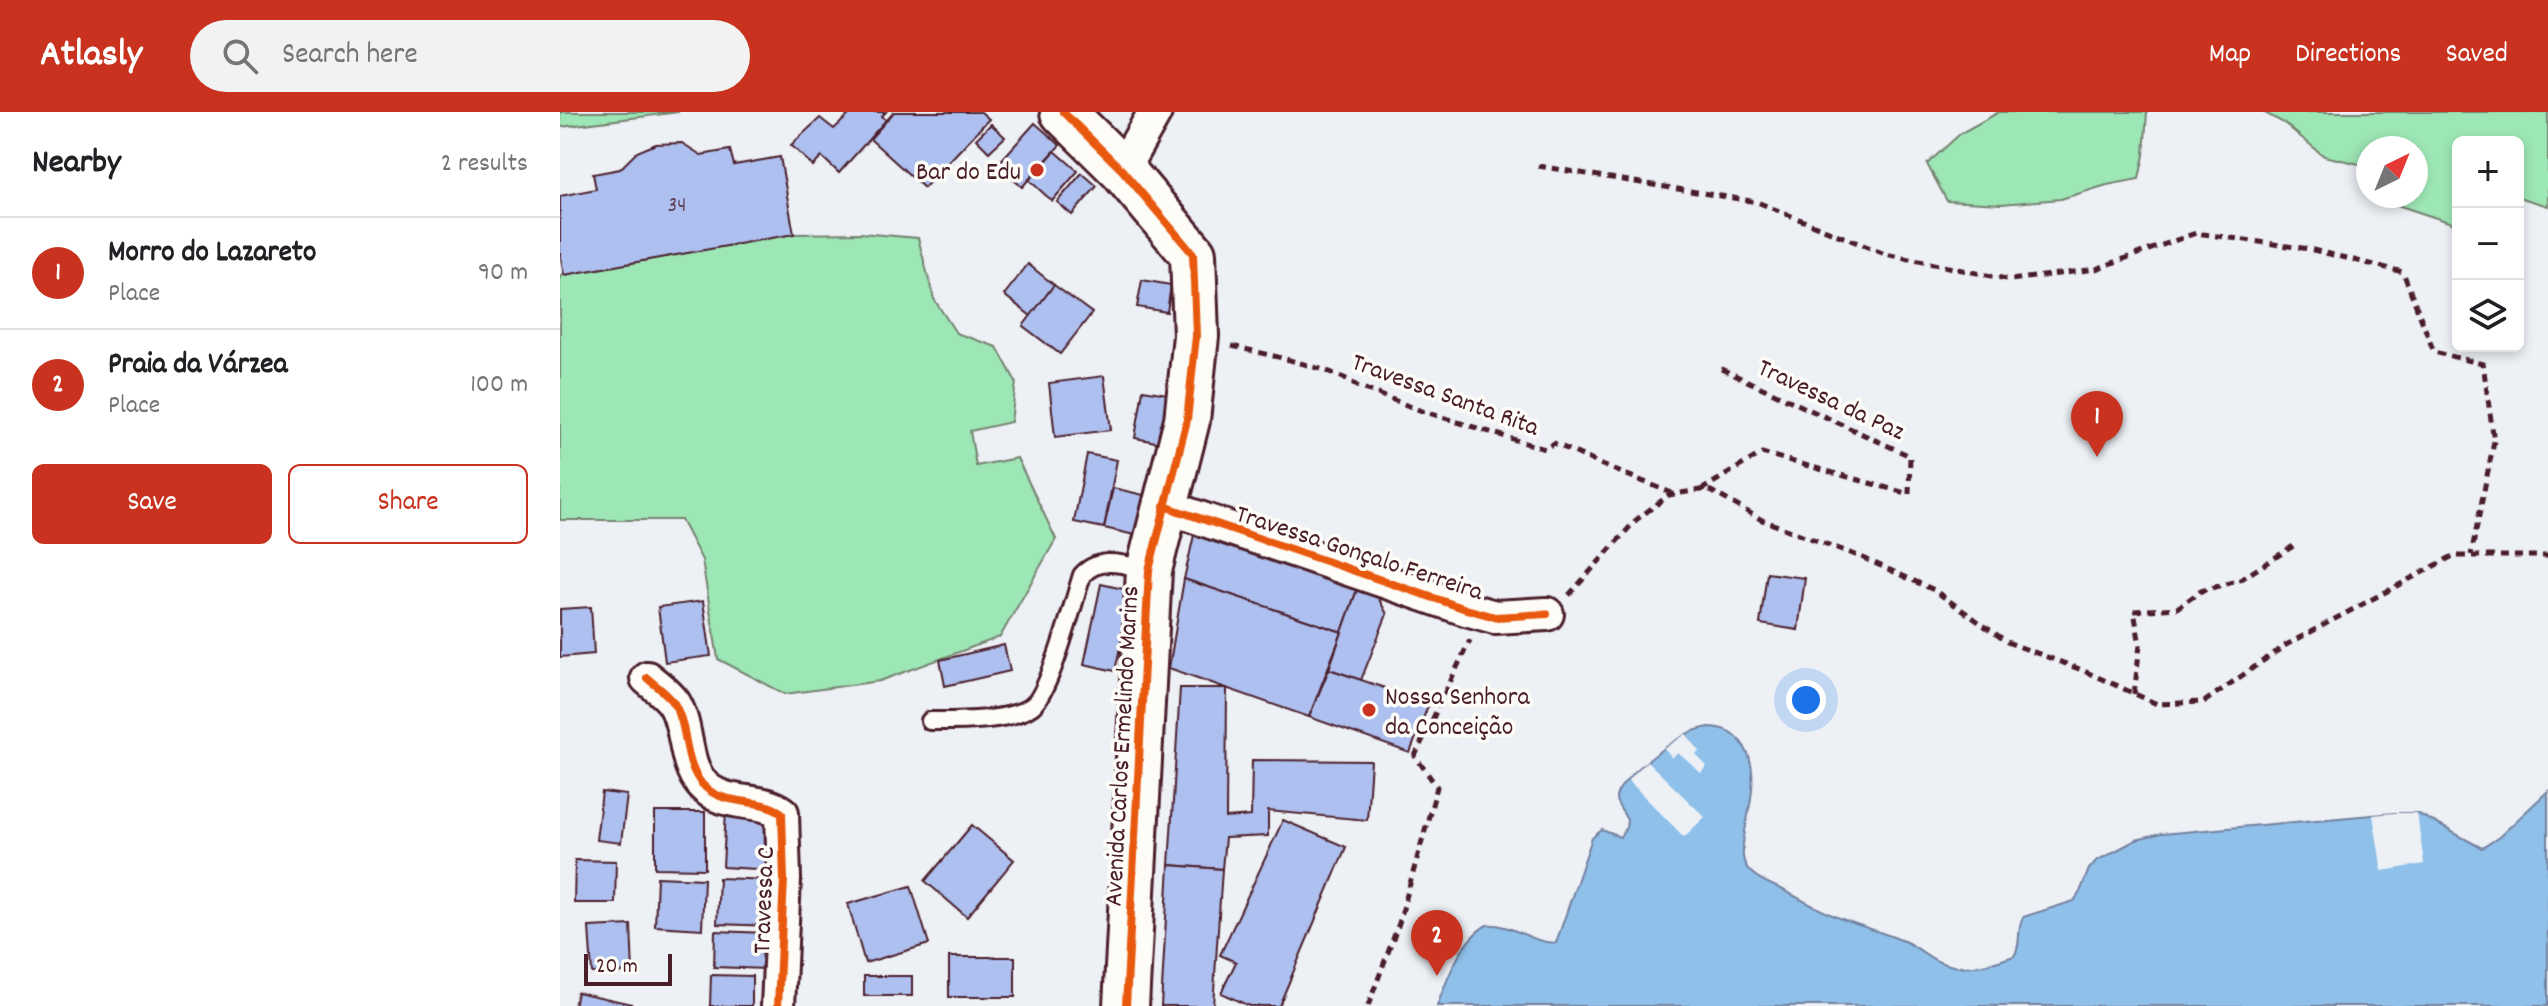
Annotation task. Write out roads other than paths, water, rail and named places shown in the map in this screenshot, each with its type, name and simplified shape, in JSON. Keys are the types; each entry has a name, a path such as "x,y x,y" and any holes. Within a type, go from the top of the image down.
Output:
{"street":[{"name":"Avenida Carlos Ermelindo Marins","path":"1063,112 1122,170 1193,254 1196,336 1187,420 1149,570 1126,1006"},
{"path":"1122,170 1155,112"},
{"name":"Travessa Gonçalo Ferreira","path":"1164,506 1495,617 1547,614"},
{"name":"Travessa C","path":"647,678 673,702 684,728 689,758 700,783 724,799 764,805 782,813 784,879 778,1006"}],"lane":[{"path":"930,721 1017,714 1036,703 1047,682 1082,575 1091,566 1100,563 1149,570"}],"water":[{"path":"1709,727 1733,734 1744,746 1750,762 1751,795 1743,856 1752,874 1834,916 1906,942 1940,963 1961,967 2014,956 2023,917 2074,901 2096,861 2136,840 2161,834 2417,813 2482,848 2499,837 2548,791 2548,1006 1437,1006 1462,950 1487,925 1505,927 1538,940 1556,943 1592,838 1602,830 1620,837 1626,828 1627,820 1616,801 1625,781 1668,746 1691,732"}],"place":[{"name":"Bar do Edu","path":"1037,170"},
{"name":"Morro do Lazareto","path":"2097,457"},
{"name":"Nossa Senhora da Conceição","path":"1369,710"},
{"name":"Praia da Várzea","path":"1437,976"}]}
